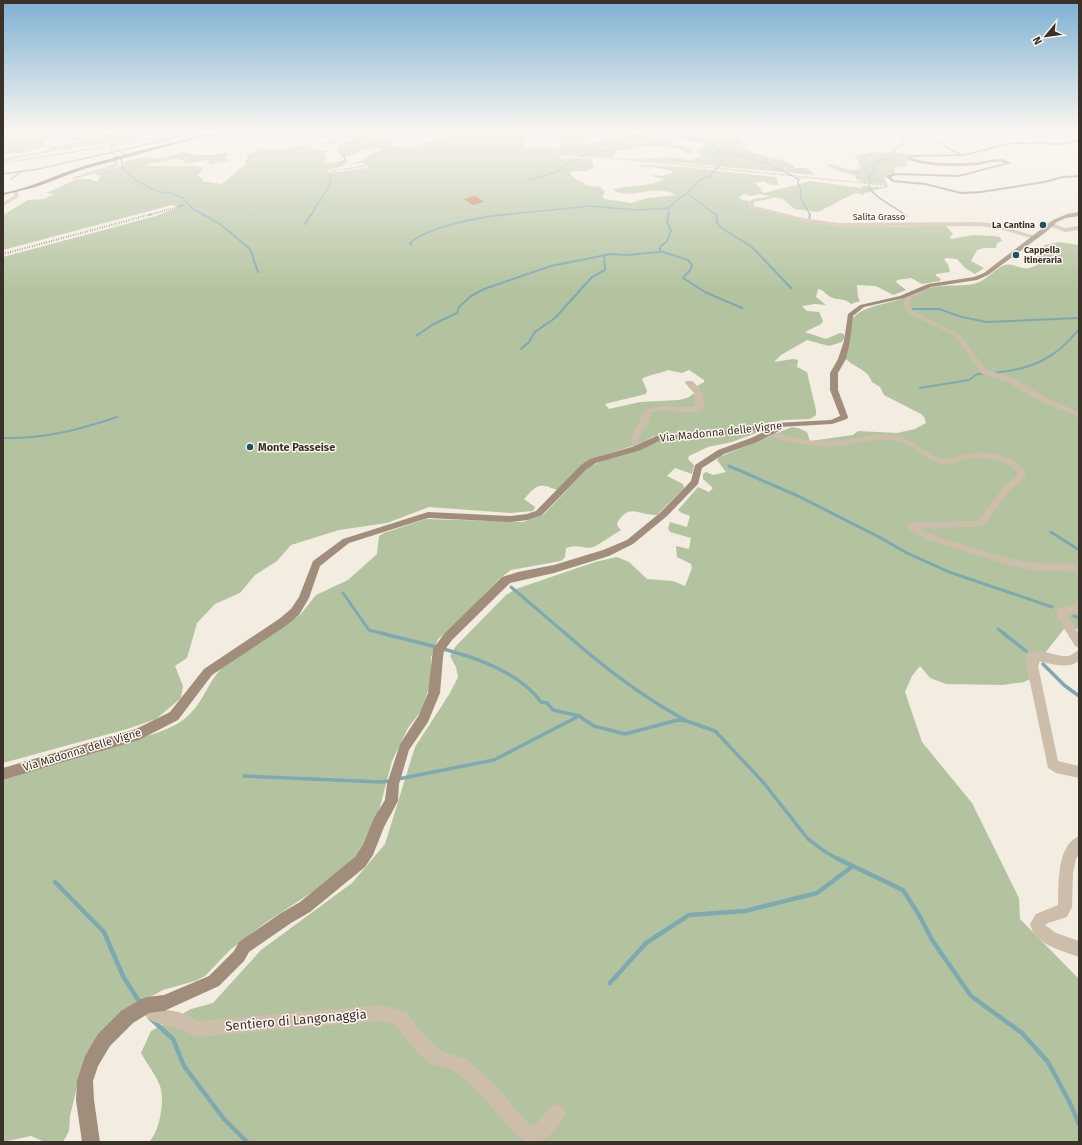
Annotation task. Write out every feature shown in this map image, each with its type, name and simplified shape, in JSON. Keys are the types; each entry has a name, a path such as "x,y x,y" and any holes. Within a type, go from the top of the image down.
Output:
{"main road":[{"path":"3,194 44,184"}],"street":[{"path":"927,184 961,193 981,192 1029,184"},
{"path":"3,204 17,196 15,192"},
{"name":"Salita Grasso","path":"772,197 754,200 752,201 751,206 755,209 803,220 838,225 979,224 996,226 1035,237"},
{"name":"Via Madonna delle Vigne","path":"3,774 139,734 174,716 208,672 283,622 295,612 304,598 316,564 346,541 428,515 511,519 528,517 539,513 584,467 593,461 638,448 659,438 698,436 775,425 832,422 844,417 834,390 834,373 842,359 847,342 850,316 862,306 902,297 930,285 975,279 986,274 1035,237 1049,224 1068,215 1079,214"},
{"path":"1049,224 1065,230 1079,228"},
{"name":"Via Madonna delle Vigne","path":"921,289 923,291 908,298 907,306 909,312 932,322 960,338 967,350 985,372 1010,380 1046,401 1079,415"},
{"path":"638,448 634,440 643,425 648,412 656,408 670,408 690,412 699,409 700,403 698,394 695,387 689,383"},
{"name":"Via Madonna delle Vigne","path":"148,1004 164,1003 214,981 239,956 244,947 286,918 305,907 360,862 368,850 379,823 392,801 392,784 404,748 424,718 434,693 439,649 448,636 470,617 496,589 506,580 583,560 617,549 630,542 660,518 695,482 698,467 720,452 754,440 769,432 791,424"},
{"path":"769,432 780,437 820,444 834,444 894,437 908,442 941,461 949,462 972,456 1003,459 1014,464 1022,472 1021,477 1006,488 983,521 976,524 924,524 914,525 911,527 926,536 997,559 1037,567 1052,568 1063,566 1079,571"},
{"path":"1079,608 1062,612 1061,615 1079,643"},
{"path":"1079,655 1072,660 1067,661 1034,656 1031,658 1052,764 1056,767 1079,772"},
{"path":"1079,843 1074,847 1067,862 1065,907 1062,912 1039,920 1038,924 1038,929 1045,936 1079,949"},
{"path":"92,1142 85,1100 85,1081 91,1062 104,1040 127,1017 148,1004"},
{"name":"Sentiero di Langonaggia","path":"148,1004 157,1016 179,1020 197,1029 380,1013 395,1016 401,1018 415,1038 434,1056 462,1066 491,1093 519,1126 533,1135 540,1132 557,1113"}],"green space":[{"path":"65,184 585,184 600,187 605,192 602,196 605,199 631,203 648,198 676,195 660,191 629,194 615,191 614,189 648,184 756,184 763,190 760,190 764,193 798,184 836,184 861,188 863,186 884,187 884,184 887,184 888,187 864,193 864,195 855,193 818,212 794,209 783,199 760,194 750,196 745,194 739,197 742,200 749,201 750,208 813,222 894,227 945,225 953,234 950,237 951,239 973,235 1000,237 1002,241 997,243 996,248 984,248 977,250 971,261 984,268 975,274 965,268 957,259 946,258 944,260 948,264 950,272 936,274 936,276 941,279 940,281 922,284 911,278 897,280 896,282 906,290 893,295 876,286 857,285 858,297 860,301 851,304 846,300 827,295 818,289 816,297 826,305 815,304 802,306 807,311 819,312 823,321 821,324 805,332 826,339 840,333 844,334 845,337 842,342 829,346 807,340 781,355 774,362 793,359 798,360 797,367 807,372 816,410 816,415 810,419 785,420 701,433 685,432 654,436 642,443 589,461 557,490 546,486 538,486 524,499 535,507 533,511 510,513 429,507 387,523 339,530 291,545 277,561 255,575 240,593 215,604 197,623 187,658 175,666 183,686 181,698 156,719 127,729 3,763 3,257 156,216 179,207 172,205 3,250 3,215 28,200 44,199 54,194 46,193","holes":["668,370 682,373 689,370 704,380 704,382 697,386 701,395 693,394 687,398 679,400 640,402 609,409 605,404 646,394 647,391 642,379 648,376"]},
{"path":"1059,242 1079,245 1079,629 1064,629 1041,658 1034,677 1024,682 1003,685 946,684 930,678 920,666 912,676 905,692 922,742 972,803 1019,898 1020,919 1079,979 1079,1142 149,1142 153,1137 159,1123 162,1107 160,1086 141,1053 151,1031 191,1009 213,1003 261,950 352,883 385,844 415,747 450,693 458,677 456,667 450,656 456,646 506,595 516,589 595,562 617,557 629,562 647,579 673,581 685,586 692,568 691,564 677,557 676,546 689,549 691,538 670,532 668,528 670,522 687,527 690,516 678,510 698,487 709,492 713,488 703,479 703,474 706,472 713,475 726,472 717,460 719,457 792,427 807,432 810,441 853,435 858,431 897,433 915,429 926,423 921,414 884,395 880,387 872,382 870,377 864,371 845,358 852,319 862,311 873,306 897,300 929,288 977,283 1005,265 1027,268 1037,265 1033,260 1037,257 1045,245"},
{"path":"767,429 732,442 708,447 689,456 688,459 694,465 692,474 675,468 667,476 683,484 684,488 657,515 635,512 626,513 617,523 621,530 594,547 587,548 574,546 566,548 565,557 561,561 511,570 499,579 452,628 438,639 431,657 431,680 422,710 408,728 392,761 379,811 364,846 349,864 320,887 265,923 230,950 205,976 195,981 163,990 132,1007 80,1074 70,1116 69,1131 63,1142 45,1142 31,1136 3,1142 3,780 96,753 170,728 183,720 196,708 211,682 221,669 300,615 316,595 348,580 377,554 379,536 384,533 426,519 523,522 544,514 589,467 602,461 636,451 661,440 706,438"}],"building":[{"path":"475,196 484,202 473,205 464,199"}],"waterway":[{"path":"144,184 152,189 164,193 171,193 183,198 192,208 204,215"},
{"path":"311,215 329,184"},
{"path":"687,193 696,184"},
{"path":"799,184 801,190 800,196 810,215"},
{"path":"869,185 868,187 875,195 905,215"},
{"path":"668,215 670,206 687,193"},
{"path":"687,193 716,215"},
{"path":"510,214 590,206 638,210 669,208"},
{"path":"202,214 220,224 250,249 258,272"},
{"path":"305,224 311,214"},
{"path":"411,245 410,243 419,237 443,227 486,217 510,214"},
{"path":"500,215 510,214"},
{"path":"660,251 660,247 667,241 671,231 667,222 669,214"},
{"path":"716,214 717,223 720,227 752,247 791,288"},
{"path":"809,220 810,215"},
{"path":"604,255 611,254 627,255 660,251"},
{"path":"660,251 688,260 692,265 691,269 683,278 705,292 742,308"},
{"path":"416,336 432,325 457,313 459,307 471,296 484,289 551,266 604,255"},
{"path":"521,349 529,342 535,332 555,318 592,277 605,270 604,255"},
{"path":"913,309 939,309 962,317 987,322 1079,318"},
{"path":"994,373 1020,369 1042,361 1061,348 1079,329"},
{"path":"920,388 969,380 977,374 984,374"},
{"path":"3,438 32,437 61,433 117,417"},
{"path":"729,466 798,496 879,537 907,553 949,572 1052,607"},
{"path":"1051,532 1079,550"},
{"path":"511,587 566,634"},
{"path":"343,593 369,630 468,656 510,675 527,687 541,702 547,703 553,710 579,716"},
{"path":"1074,616 1079,618"},
{"path":"998,629 1005,634"},
{"path":"565,633 622,680 685,720"},
{"path":"1003,633 1026,651"},
{"path":"1043,664 1064,685 1079,696"},
{"path":"398,779 494,760 579,716"},
{"path":"579,716 594,726 625,734 678,720 687,721 715,731 763,782 808,839 827,853 839,859"},
{"path":"244,776 381,782 390,781"},
{"path":"836,858 853,866"},
{"path":"610,983 646,943 689,915 745,911 817,893 853,866"},
{"path":"853,866 903,890 919,915 932,940 971,996 1022,1033 1048,1062 1069,1101 1079,1124"},
{"path":"55,882 104,932 123,976 140,1003"},
{"path":"150,1018 173,1039 184,1066 224,1119 247,1142"}],"railway":[{"path":"877,184 883,185"},
{"path":"149,215 185,205"},
{"path":"3,254 152,214"}],"place":[{"name":"La Cantina","path":"1043,225"},
{"name":"Cappella itineraria","path":"1016,255"},
{"name":"Monte Passeise","path":"250,447"}]}
